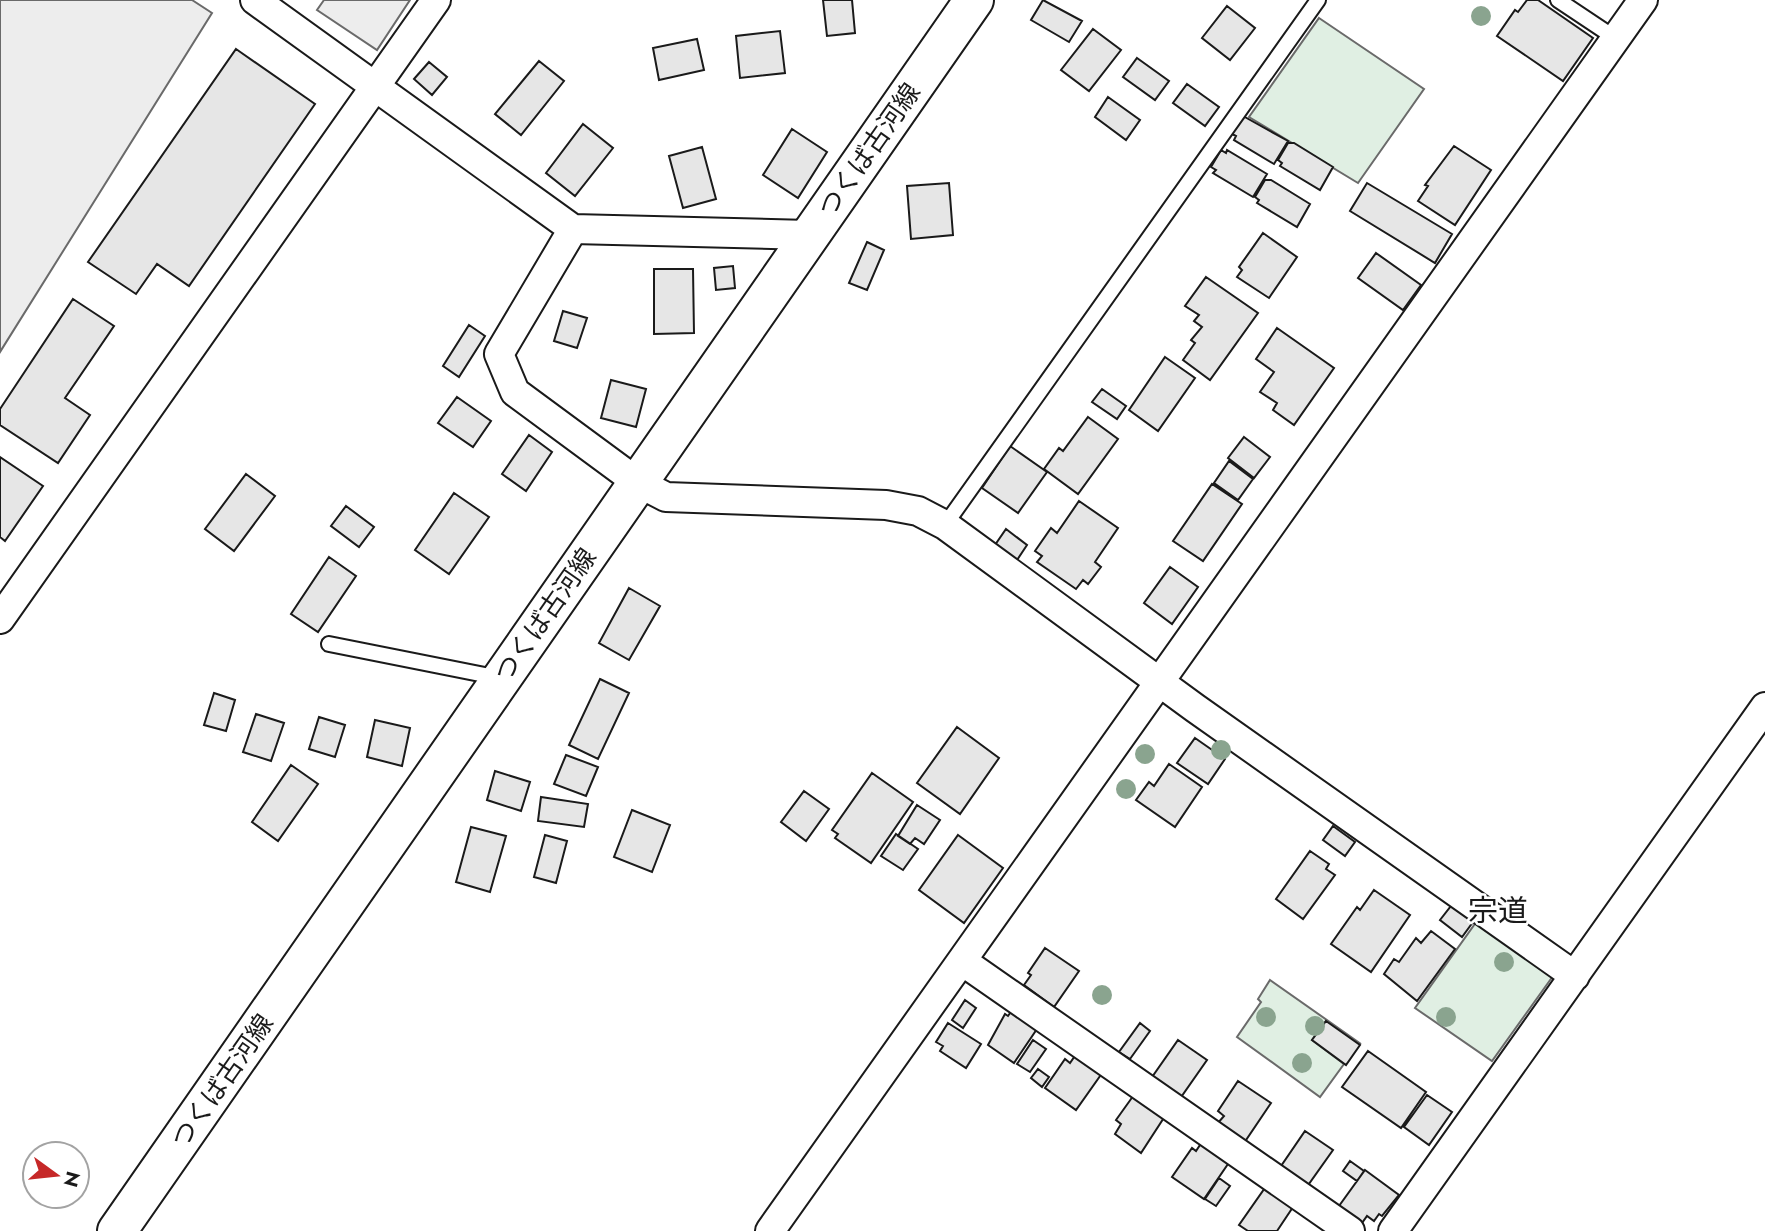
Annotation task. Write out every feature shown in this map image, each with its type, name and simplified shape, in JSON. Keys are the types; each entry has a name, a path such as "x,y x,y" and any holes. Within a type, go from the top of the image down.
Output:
{"main road":[{"name":"つくば古河線","path":"117,1231 974,0"}],"street":[{"path":"255,0 573,229 809,235"},
{"path":"0,619 436,0"},
{"path":"770,1231 1643,0"},
{"path":"573,229 499,354 514,392 637,482 666,497 886,505 918,512 945,525 1158,681 1575,976"},
{"path":"1394,1231 1765,707"},
{"path":"962,961 1349,1231"}],"lane":[{"path":"945,525 1318,0"},
{"path":"1558,0 1615,38"},
{"path":"329,644 502,678"}],"green space":[{"path":"1319,18 1424,89 1358,183 1249,117"},
{"path":"1477,921 1553,976 1492,1061 1415,1008"},
{"path":"1270,980 1361,1044 1326,1021 1312,1040 1344,1064 1320,1097 1237,1037 1261,1002 1258,999"}],"shaded area":[{"path":"0,0 192,0 212,13 0,352"},
{"path":"324,0 410,0 377,50 317,10"}],"building":[{"path":"823,0 852,0 855,33 827,36"},
{"path":"1043,0 1082,21 1069,42 1031,20"},
{"path":"1527,0 1538,0 1593,38 1563,81 1497,36 1515,10 1518,12"},
{"path":"1227,6 1255,28 1230,60 1202,38"},
{"path":"1093,29 1121,50 1089,91 1061,70"},
{"path":"780,31 785,73 740,78 736,36"},
{"path":"697,39 704,70 659,80 653,48"},
{"path":"236,49 315,104 189,286 157,264 136,294 88,262"},
{"path":"1137,58 1169,81 1155,100 1123,77"},
{"path":"539,61 564,81 521,135 495,114"},
{"path":"429,62 447,77 432,95 414,79"},
{"path":"1187,84 1219,107 1205,126 1173,103"},
{"path":"1108,97 1140,120 1126,140 1095,117"},
{"path":"1243,116 1288,141 1274,164 1234,140 1236,136 1232,134"},
{"path":"583,124 613,148 575,196 546,173"},
{"path":"792,129 827,152 798,198 763,175"},
{"path":"1288,143 1294,143 1333,167 1320,190 1280,166 1282,163 1278,160"},
{"path":"1454,146 1491,170 1455,225 1418,201 1428,186 1425,185"},
{"path":"702,147 716,199 683,208 669,156"},
{"path":"1221,150 1226,153 1227,150 1267,174 1253,197 1213,173 1216,170 1211,167"},
{"path":"1265,180 1271,180 1310,204 1297,227 1257,203 1259,200 1255,197"},
{"path":"949,183 953,235 911,239 907,186"},
{"path":"1367,183 1452,234 1435,263 1350,211"},
{"path":"1263,233 1297,257 1269,298 1237,277 1242,270 1239,267"},
{"path":"867,242 884,250 867,290 849,283"},
{"path":"1376,253 1421,285 1403,310 1358,278"},
{"path":"733,266 735,288 716,290 714,268"},
{"path":"654,269 693,269 694,333 654,334"},
{"path":"1206,277 1258,313 1210,380 1183,360 1195,343 1191,340 1202,327 1194,321 1199,315 1185,306"},
{"path":"73,299 114,326 65,398 90,415 58,463 0,425 0,409"},
{"path":"563,311 587,318 577,348 554,341"},
{"path":"469,325 485,336 459,377 443,366"},
{"path":"1277,328 1334,368 1294,425 1273,410 1277,403 1260,392 1274,372 1256,359"},
{"path":"1165,357 1195,378 1158,431 1129,410"},
{"path":"611,380 646,389 636,427 601,418"},
{"path":"1102,389 1126,406 1117,419 1092,402"},
{"path":"457,397 491,421 473,447 438,423"},
{"path":"1088,417 1118,439 1078,494 1044,469 1059,448 1063,451"},
{"path":"529,435 552,452 526,491 502,474"},
{"path":"1244,437 1270,457 1254,478 1228,458"},
{"path":"1010,446 1047,472 1018,513 982,488"},
{"path":"0,457 43,486 5,541 0,537"},
{"path":"1229,461 1253,479 1238,500 1214,483"},
{"path":"246,474 275,496 234,551 205,529"},
{"path":"1212,484 1242,504 1203,561 1173,541"},
{"path":"454,493 489,517 449,574 415,550"},
{"path":"1079,501 1118,528 1095,562 1101,567 1088,584 1083,580 1076,589 1037,562 1042,556 1035,551 1051,528 1057,533"},
{"path":"346,506 374,527 359,547 331,526"},
{"path":"1006,529 1027,545 1017,560 995,545"},
{"path":"329,557 356,576 318,632 291,614"},
{"path":"1170,567 1198,587 1172,624 1144,603"},
{"path":"629,588 660,606 629,660 599,643"},
{"path":"600,679 629,693 598,759 569,745"},
{"path":"214,693 235,700 226,731 204,725"},
{"path":"256,714 284,723 271,761 243,752"},
{"path":"319,717 345,725 335,757 309,749"},
{"path":"375,720 410,728 402,766 367,757"},
{"path":"957,727 999,758 960,814 917,783"},
{"path":"1195,738 1225,759 1208,784 1177,763"},
{"path":"566,755 598,767 586,796 554,784"},
{"path":"1169,764 1202,787 1175,827 1136,800 1149,782 1154,786"},
{"path":"291,765 318,784 278,841 252,822"},
{"path":"495,771 530,782 521,811 487,800"},
{"path":"872,773 913,802 871,863 835,838 838,834 832,830"},
{"path":"804,791 829,809 806,841 781,822"},
{"path":"541,797 588,804 584,827 538,821"},
{"path":"917,805 940,820 924,844 915,838 910,844 898,836"},
{"path":"632,810 670,825 652,872 614,857"},
{"path":"1333,826 1355,842 1345,856 1323,840"},
{"path":"471,827 506,836 490,892 456,882"},
{"path":"896,834 918,849 903,870 881,856"},
{"path":"545,835 567,841 556,883 534,877"},
{"path":"958,835 1003,868 964,923 919,890"},
{"path":"1310,851 1329,864 1326,869 1335,875 1303,919 1276,899"},
{"path":"1374,890 1410,915 1371,972 1331,944 1357,907 1360,910"},
{"path":"1451,906 1473,922 1462,937 1440,920"},
{"path":"1431,931 1455,949 1417,1001 1384,974 1394,959 1399,962 1416,938 1421,943"},
{"path":"1045,948 1079,971 1054,1007 1024,985 1031,975 1028,973"},
{"path":"965,1000 976,1008 963,1028 952,1020"},
{"path":"1015,1006 1041,1023 1014,1063 988,1045 1005,1014 1008,1016"},
{"path":"1326,1021 1360,1045 1346,1065 1312,1040"},
{"path":"948,1023 981,1044 966,1068 940,1051 943,1046 936,1042"},
{"path":"1140,1023 1150,1031 1130,1059 1119,1052"},
{"path":"1033,1040 1046,1049 1030,1072 1017,1064"},
{"path":"1178,1040 1207,1060 1179,1100 1150,1080"},
{"path":"1079,1050 1105,1069 1076,1110 1045,1088 1065,1059 1070,1063"},
{"path":"1368,1051 1426,1092 1401,1128 1342,1087"},
{"path":"1038,1069 1049,1077 1042,1087 1031,1078"},
{"path":"1238,1081 1271,1103 1244,1143 1217,1124 1224,1116 1218,1111"},
{"path":"1136,1092 1167,1113 1141,1153 1115,1134 1121,1124 1116,1120"},
{"path":"1427,1095 1452,1112 1429,1145 1404,1127"},
{"path":"1305,1131 1333,1150 1306,1188 1279,1169"},
{"path":"1202,1142 1230,1161 1204,1199 1172,1177 1192,1148 1196,1151"},
{"path":"1350,1161 1364,1171 1357,1181 1343,1171"},
{"path":"1365,1170 1399,1195 1382,1216 1379,1214 1374,1221 1367,1216 1362,1223 1339,1206"},
{"path":"1219,1178 1230,1186 1216,1206 1205,1199"},
{"path":"1267,1185 1295,1204 1277,1231 1248,1231 1239,1225"}],"district":[{"name":"宗道","path":"1498,910"}]}
